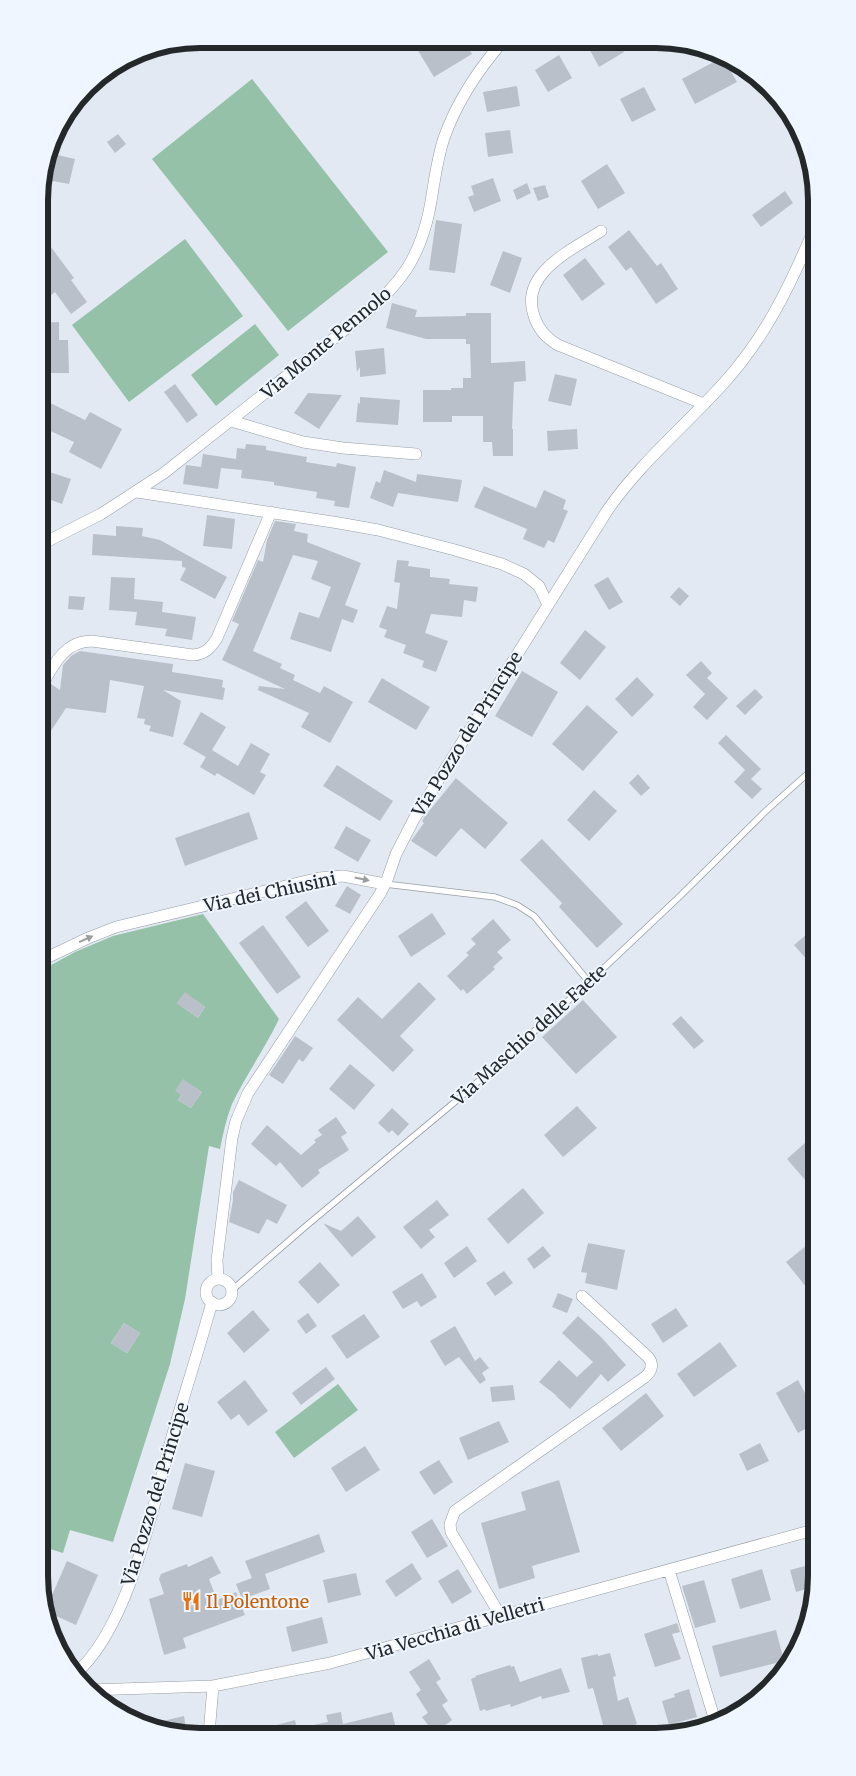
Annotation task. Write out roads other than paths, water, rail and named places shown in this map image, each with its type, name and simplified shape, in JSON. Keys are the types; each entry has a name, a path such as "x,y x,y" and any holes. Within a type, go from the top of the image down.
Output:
{"street":[{"name":"Via Monte Pennolo","path":"48,541 137,492 178,463 366,313 405,273 425,226 439,158 450,124 472,80 497,48"},
{"path":"601,231 554,262 540,276 533,288 531,302 533,314 539,328 547,338 558,345 704,404"},
{"name":"Via Pozzo del Principe","path":"218,1279 217,1254 232,1138 241,1108 260,1073 377,899 385,884 396,854 414,819 620,492 704,404 741,362 767,326 791,283 808,243"},
{"path":"231,421 303,442 343,448 416,454"},
{"path":"137,492 339,522 378,530 502,564 524,574 535,582 542,589 548,605"},
{"path":"48,676 63,652 80,642 103,642 193,655 208,650 217,638 271,512"},
{"name":"Via dei Chiusini","path":"48,957 88,938 116,928 319,878 343,876 385,884"},
{"path":"218,1279 229,1283 232,1290 230,1298 224,1304 215,1304 207,1295 210,1283 218,1279"},
{"path":"500,1615 451,1532 450,1524 455,1511 645,1377 652,1367 648,1357 582,1296"},
{"name":"Via Pozzo del Principe","path":"79,1669 93,1654 107,1632 129,1585 212,1302"},
{"name":"Via Vecchia di Velletri","path":"99,1690 213,1686 345,1660 500,1615 808,1531"},
{"path":"669,1570 714,1717"},
{"path":"210,1728 213,1686"}],"lane":[{"name":"Via Maschio delle Faete","path":"232,1290 462,1096 589,982 768,809 808,773"},
{"name":"Via dei Chiusini","path":"385,884 495,897 518,904 534,916 589,982"}],"place":[{"name":"Il Polentone","path":"191,1601"}]}
